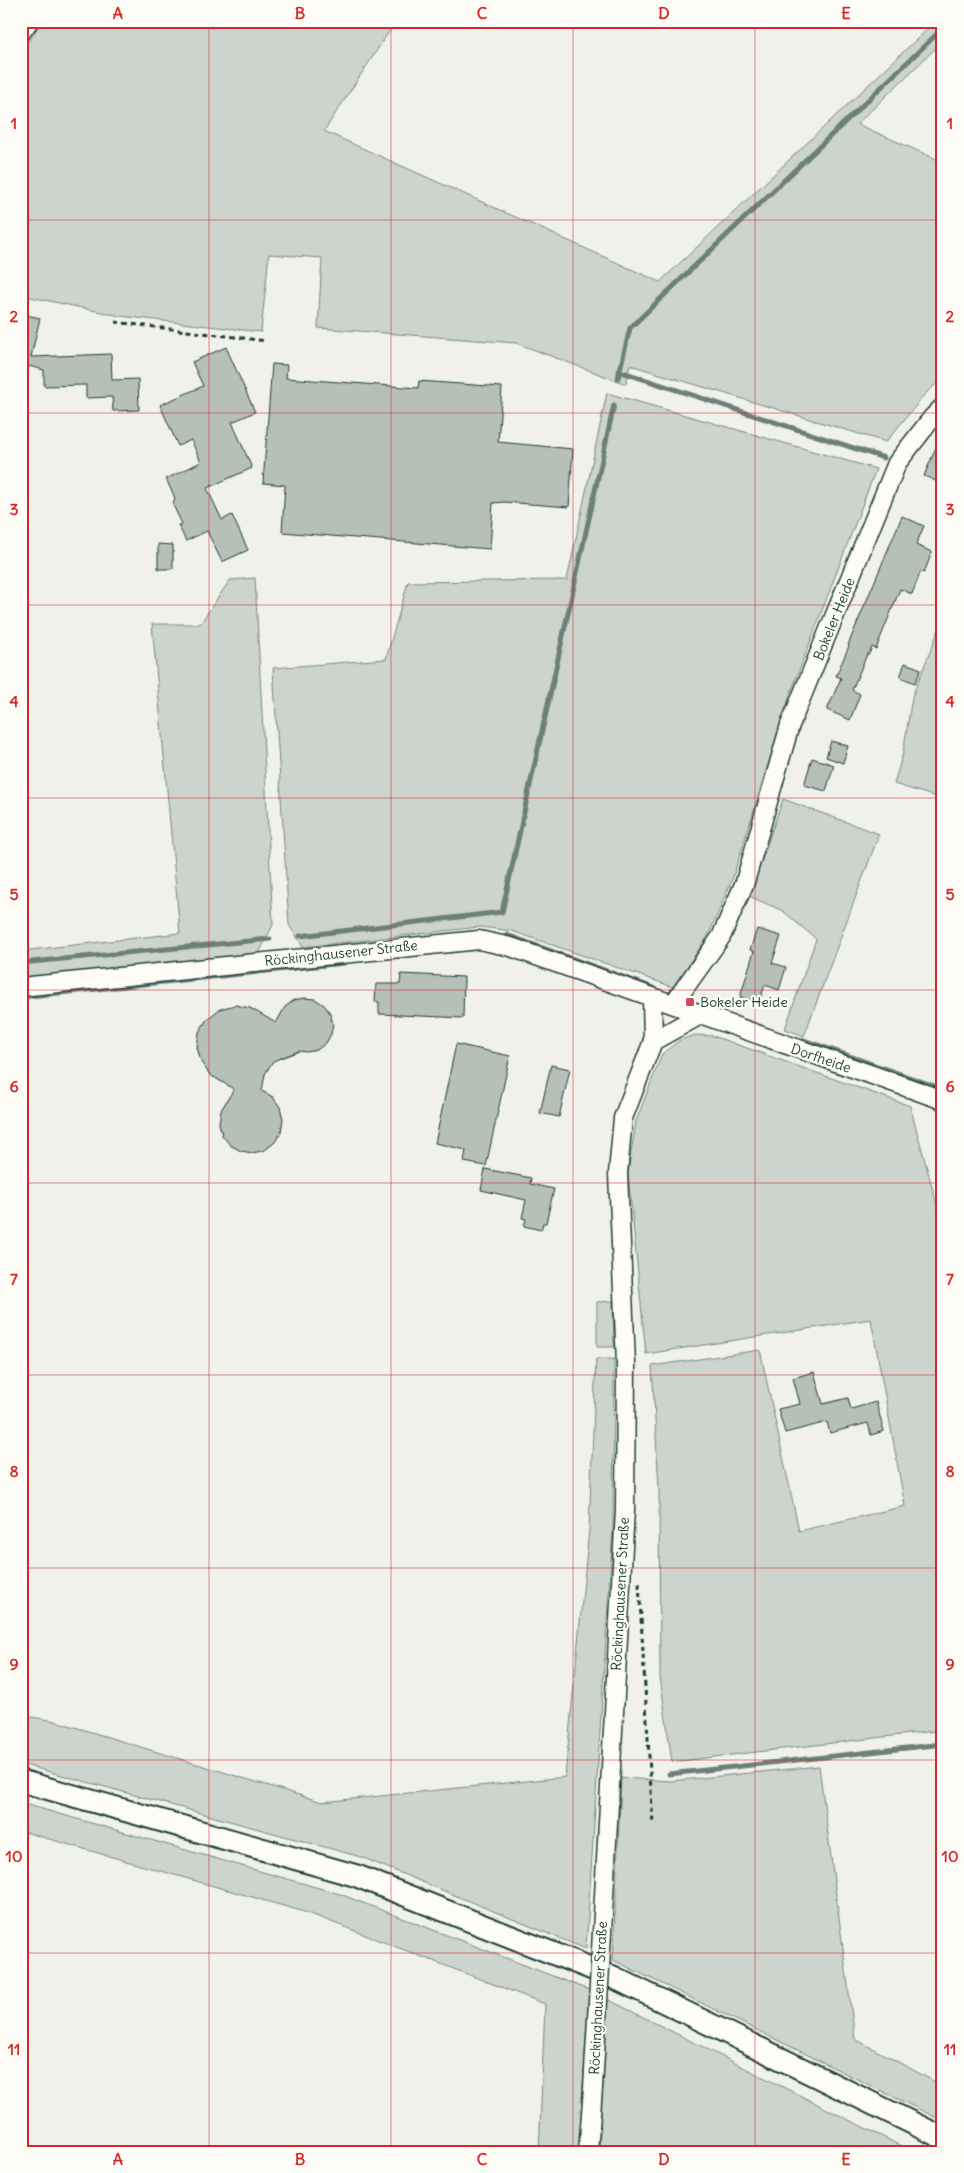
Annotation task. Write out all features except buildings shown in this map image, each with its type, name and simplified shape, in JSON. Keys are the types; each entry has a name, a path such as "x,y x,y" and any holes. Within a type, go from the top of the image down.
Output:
{"main road":[{"path":"21,1781 357,1876 613,1977 943,2138"}],"street":[{"path":"21,32 29,21"},
{"name":"Bokeler Heide","path":"673,1004 721,937 745,882 790,725 898,463 932,418 943,408"},
{"name":"Röckinghausener Straße","path":"21,987 479,940 511,947 700,1015"},
{"name":"Röckinghausener Straße","path":"588,2152 602,1933 624,1510 626,1364 618,1173 623,1118 653,1041 652,998"},
{"path":"653,1041 700,1015"},
{"name":"Dorfheide","path":"700,1015 943,1100"}],"path":[{"path":"116,322 266,341"},
{"path":"639,1578 653,1825"}],"shaded area":[{"path":"42,21 396,21 324,131 660,282 936,21 943,21 943,41 857,124 943,162 943,378 926,393 886,442 630,365 626,384 516,343 318,328 322,258 269,254 261,332 120,316 21,295 21,53"},
{"path":"607,393 876,469 791,692 732,880 708,936 673,987 512,931 480,927 303,947 289,925 273,668 386,659 408,582 567,580"},
{"path":"255,578 273,925 258,955 21,980 21,951 180,933 152,624 200,624 230,580"},
{"path":"943,619 943,799 894,784 903,753 912,697"},
{"path":"783,799 879,834 804,1036 785,1029 816,939 783,911 749,896"},
{"path":"695,1035 713,1036 910,1106 943,1227 943,1730 672,1762 660,1677 659,1489 652,1366 760,1350 799,1531 905,1506 871,1319 646,1354 628,1173 636,1121 662,1054 680,1040"},
{"path":"613,1301 614,1347 597,1347 597,1302"},
{"path":"596,1359 614,1359 613,1529 586,1949 361,1857 21,1764 21,1715 55,1721 322,1802 565,1777 589,1529"},
{"path":"819,1766 855,2039 943,2086 943,2121 613,1960 621,1778 671,1781"},
{"path":"21,1803 340,1894 589,1990 579,2152 539,2152 545,2004 308,1913 21,1831"},
{"path":"607,1999 913,2152 599,2152"}],"waterway":[{"path":"618,378 630,328 943,28"},
{"path":"619,371 884,458"},
{"path":"300,936 502,912 614,405"},
{"path":"507,935 654,988"},
{"path":"21,963 270,939"},
{"path":"21,997 344,963"},
{"path":"804,1040 943,1089"},
{"path":"669,1774 943,1744"}],"place":[{"name":"Bokeler Heide","path":"690,1002"}]}
